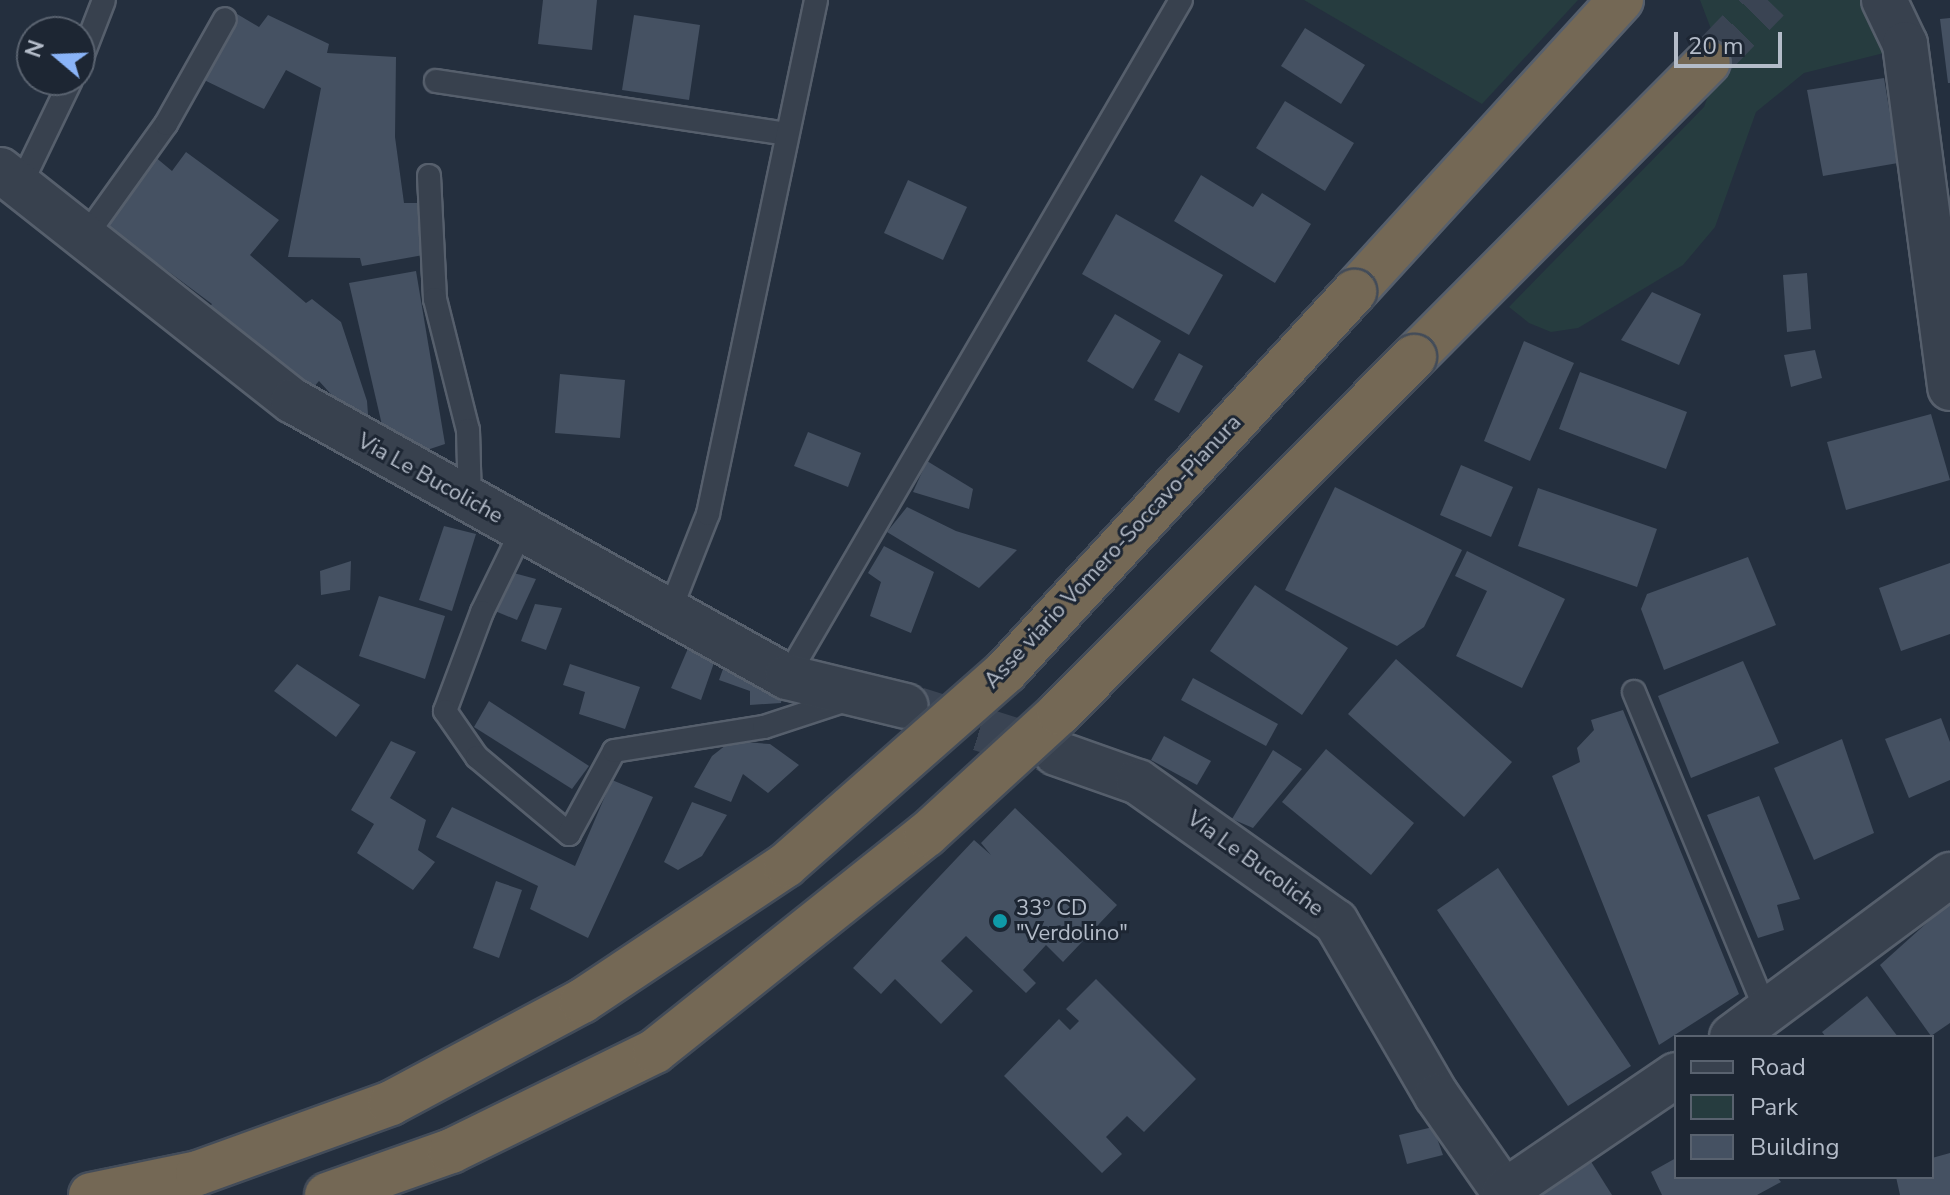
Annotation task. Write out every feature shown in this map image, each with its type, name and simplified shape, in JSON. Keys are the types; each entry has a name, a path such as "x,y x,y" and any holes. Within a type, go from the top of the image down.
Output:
{"highway":[{"name":"Asse viario Vomero-Soccavo-Pianura","path":"91,1195 198,1173 391,1103 582,1001 786,865 1006,671 1621,0"},
{"path":"327,1195 451,1151 655,1051 948,815 1059,713 1708,62"}],"street":[{"path":"1884,0 1905,44 1950,388"},
{"name":"Via Le Bucoliche","path":"10,178 293,401 470,503 671,608 787,677 906,706"},
{"name":"Via Le Bucoliche","path":"1056,753 1138,782 1336,922 1437,1096 1505,1193"},
{"path":"1749,1025 1950,875"},
{"path":"1505,1193 1674,1076"}],"lane":[{"path":"96,21 104,0"},
{"path":"671,608 708,514 816,0"},
{"path":"787,677 1181,0"},
{"path":"85,237 166,124 225,19"},
{"path":"436,81 787,134"},
{"path":"10,178 61,96"},
{"path":"429,176 435,299 468,430 470,503"},
{"path":"522,530 482,612 445,711 477,757 569,834 614,751 764,727 861,695"},
{"path":"1634,692 1749,1025"}],"green space":[{"path":"1304,0 1578,0 1482,104"},
{"path":"1700,0 1867,0 1888,52 1804,73 1756,112 1715,227 1683,265 1578,328 1551,332 1529,323 1509,307 1704,107 1722,58"}],"building":[{"path":"543,0 597,0 592,50 538,44"},
{"path":"237,14 259,27 268,15 329,44 327,53 396,57 395,137 404,203 417,203 429,254 362,266 360,258 288,257 321,88 286,70 264,109 200,78"},
{"path":"634,15 700,25 689,100 622,90"},
{"path":"1950,18 1950,83 1948,83 1940,19"},
{"path":"1305,28 1365,65 1341,104 1281,66"},
{"path":"1884,78 1898,163 1823,176 1807,90"},
{"path":"1285,101 1354,143 1325,191 1256,148"},
{"path":"186,152 279,220 250,255 306,303 312,299 341,322 367,401 368,414 357,423 319,381 312,389 204,314 212,304 157,263 150,271 97,232 154,156 172,171"},
{"path":"1201,175 1253,207 1262,193 1311,224 1275,283 1174,221"},
{"path":"908,180 967,207 943,260 884,233"},
{"path":"1116,214 1223,275 1189,335 1082,274"},
{"path":"416,271 445,444 418,453 385,438 349,283"},
{"path":"1807,273 1811,329 1787,332 1783,275"},
{"path":"1652,292 1701,314 1679,365 1621,340"},
{"path":"1115,314 1161,341 1133,389 1087,361"},
{"path":"1524,341 1574,363 1530,461 1484,441"},
{"path":"1815,350 1822,378 1791,387 1784,355"},
{"path":"1179,353 1203,366 1179,413 1154,400"},
{"path":"1580,372 1687,412 1666,469 1559,429"},
{"path":"560,374 625,380 620,438 555,433"},
{"path":"1931,414 1950,480 1846,510 1827,442"},
{"path":"808,432 861,453 848,487 794,466"},
{"path":"927,461 973,489 969,509 913,492"},
{"path":"1461,465 1513,487 1491,537 1440,515"},
{"path":"1335,487 1462,550 1424,627 1397,646 1285,590"},
{"path":"1538,488 1657,529 1637,587 1518,546"},
{"path":"907,507 956,531 1017,550 979,588 887,532"},
{"path":"444,526 476,534 452,611 419,600"},
{"path":"884,546 934,572 911,633 870,616 881,582 868,573"},
{"path":"1467,551 1565,599 1522,688 1456,656 1487,591 1455,576"},
{"path":"1748,557 1776,625 1664,670 1641,609 1647,594"},
{"path":"351,561 350,590 321,595 320,571"},
{"path":"1950,563 1950,634 1901,651 1879,588"},
{"path":"510,572 536,579 517,620 495,611"},
{"path":"1255,585 1348,648 1302,715 1210,651"},
{"path":"379,596 445,616 425,679 359,656"},
{"path":"535,604 562,608 546,650 521,641"},
{"path":"689,646 716,657 701,700 671,688"},
{"path":"727,658 783,690 781,703 750,705 750,691 719,680"},
{"path":"1396,659 1512,762 1464,817 1348,714"},
{"path":"1743,661 1779,743 1691,778 1658,696"},
{"path":"297,664 360,705 336,737 274,691"},
{"path":"570,664 640,687 625,729 579,714 585,692 563,685"},
{"path":"1193,678 1278,724 1266,746 1181,700"},
{"path":"489,701 589,766 572,789 474,727"},
{"path":"1623,710 1739,994 1659,1045 1552,776 1580,762 1577,748 1594,730 1591,720"},
{"path":"1941,718 1950,742 1950,780 1909,798 1885,739"},
{"path":"1164,736 1211,761 1197,785 1151,760"},
{"path":"1842,739 1874,833 1814,860 1774,768"},
{"path":"391,741 416,752 390,798 426,820 418,850 435,862 413,890 357,853 374,824 351,810"},
{"path":"731,741 770,744 799,765 768,793 743,774 731,802 694,787 712,756"},
{"path":"1326,749 1414,823 1371,875 1282,802"},
{"path":"1273,750 1302,769 1253,828 1232,819"},
{"path":"612,780 653,797 588,938 530,909 538,886 436,837 452,807 575,866"},
{"path":"1759,796 1800,899 1777,905 1784,930 1758,938 1707,815"},
{"path":"692,802 727,815 702,856 678,870 664,862"},
{"name":"33° CD \"Verdolino\"","path":"1015,808 1117,905 1063,962 1046,945 1023,970 1036,983 1026,993 966,936 941,961 973,991 941,1024 895,979 881,994 853,968 974,840 991,855 981,843"},
{"path":"1498,868 1631,1066 1568,1106 1437,910"},
{"path":"496,881 522,890 499,958 473,948"},
{"path":"1950,902 1950,1023 1930,1035 1880,965"},
{"path":"1096,979 1196,1079 1144,1132 1127,1116 1106,1137 1122,1154 1102,1173 1004,1076 1059,1019 1070,1030 1079,1021 1066,1009"},
{"path":"1867,996 1896,1035 1824,1035 1822,1032"},
{"path":"1433,1127 1443,1155 1407,1164 1399,1135"},
{"path":"1950,1153 1950,1195 1900,1195 1896,1179 1934,1179 1934,1157"},
{"path":"1674,1159 1674,1179 1779,1179 1781,1182 1757,1195 1662,1195 1651,1172"},
{"path":"1590,1160 1612,1195 1541,1195 1539,1192"}],"tunnel":[{"path":"1708,62 1768,0"},
{"path":"917,709 1056,753"}],"place":[{"name":"33° CD \"Verdolino\"","path":"1000,921"}]}
